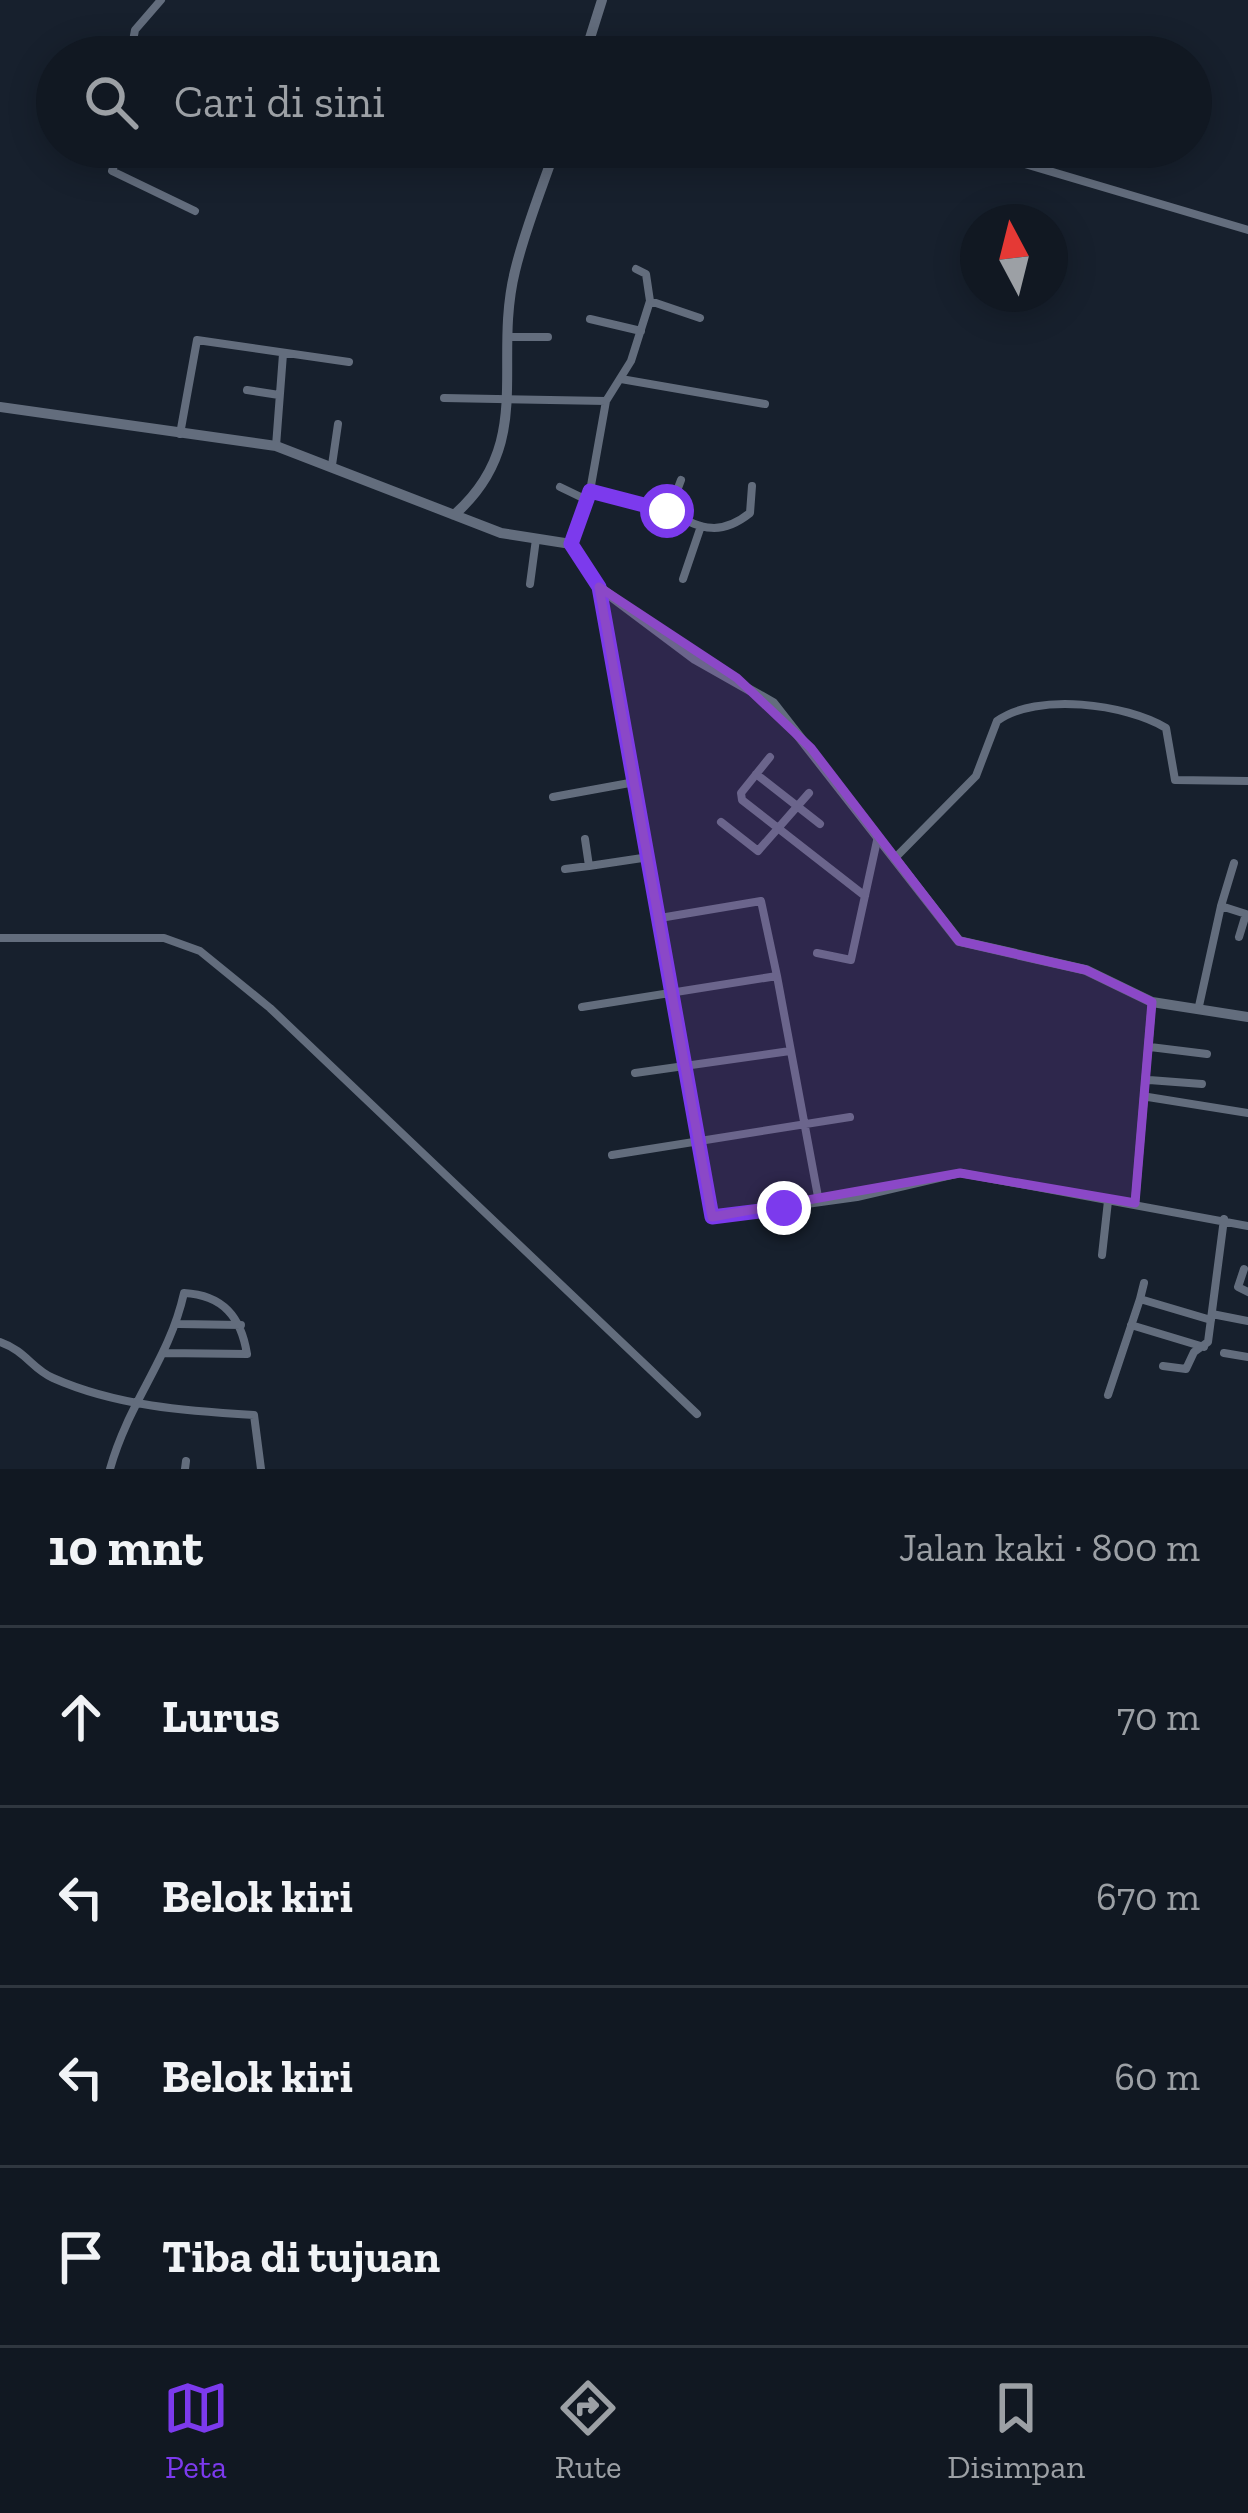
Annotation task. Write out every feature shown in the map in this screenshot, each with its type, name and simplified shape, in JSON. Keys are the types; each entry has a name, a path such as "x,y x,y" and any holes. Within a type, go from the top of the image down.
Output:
{"street":[{"path":"134,36 160,0"},
{"path":"591,36 602,0"},
{"path":"113,168 112,172 195,212"},
{"path":"454,515 496,468 515,268 549,168"},
{"path":"1039,168 1248,230"},
{"path":"571,544 588,496 606,401 621,379 650,302 646,274 636,269"},
{"path":"650,302 700,318"},
{"path":"590,320 640,331"},
{"path":"508,337 548,337"},
{"path":"180,435 195,341 349,362"},
{"path":"276,446 283,354"},
{"path":"621,379 765,404"},
{"path":"247,390 279,395"},
{"path":"445,398 606,401"},
{"path":"0,406 276,446 454,515 571,544 599,587 694,659 761,693 959,941 1086,970 1152,1002 1248,1017"},
{"path":"332,465 338,424"},
{"path":"669,512 681,480"},
{"path":"560,488 669,512 700,529 719,530 748,515 752,486"},
{"path":"682,579 700,529"},
{"path":"530,584 536,539"},
{"path":"599,587 712,1217 819,1202 960,1173 1248,1226"},
{"path":"895,858 976,776 997,721 1018,712 1106,704 1166,728 1175,780 1248,781"},
{"path":"770,757 741,796 865,896"},
{"path":"756,774 820,824"},
{"path":"553,797 635,782"},
{"path":"721,822 756,850 781,830 809,794"},
{"path":"851,960 878,836"},
{"path":"585,839 589,866"},
{"path":"565,868 649,857"},
{"path":"1198,1006 1234,863"},
{"path":"660,918 761,901 819,1202"},
{"path":"1220,906 1247,913 1239,937"},
{"path":"0,938 136,936 200,951 270,1008 697,1414"},
{"path":"818,953 862,962"},
{"path":"582,1007 777,976"},
{"path":"1135,1203 1148,1097 1152,1002"},
{"path":"1150,1048 1207,1054"},
{"path":"635,1073 790,1052"},
{"path":"1149,1080 1202,1084"},
{"path":"1148,1097 1248,1113"},
{"path":"612,1155 850,1117"},
{"path":"1102,1255 1108,1201"},
{"path":"1205,1347 1224,1219"},
{"path":"1244,1269 1238,1287 1248,1292"},
{"path":"1108,1395 1144,1283"},
{"path":"110,1469 134,1402 179,1324 182,1295 190,1292 216,1300 241,1325 246,1356 164,1353"},
{"path":"1140,1298 1248,1321"},
{"path":"179,1324 241,1325"},
{"path":"1131,1325 1205,1347"},
{"path":"0,1342 26,1353 49,1377 134,1402 186,1414 254,1415 261,1469"},
{"path":"1163,1366 1186,1369 1194,1352 1205,1347"},
{"path":"1224,1353 1248,1357"}],"highlighted area":[{"path":"599,587 737,678 811,748 959,941 1086,970 1152,1002 1135,1203 960,1173 712,1217"}],"route":[{"path":"667,511 590,491 571,544 599,587 712,1217 784,1208"}]}
